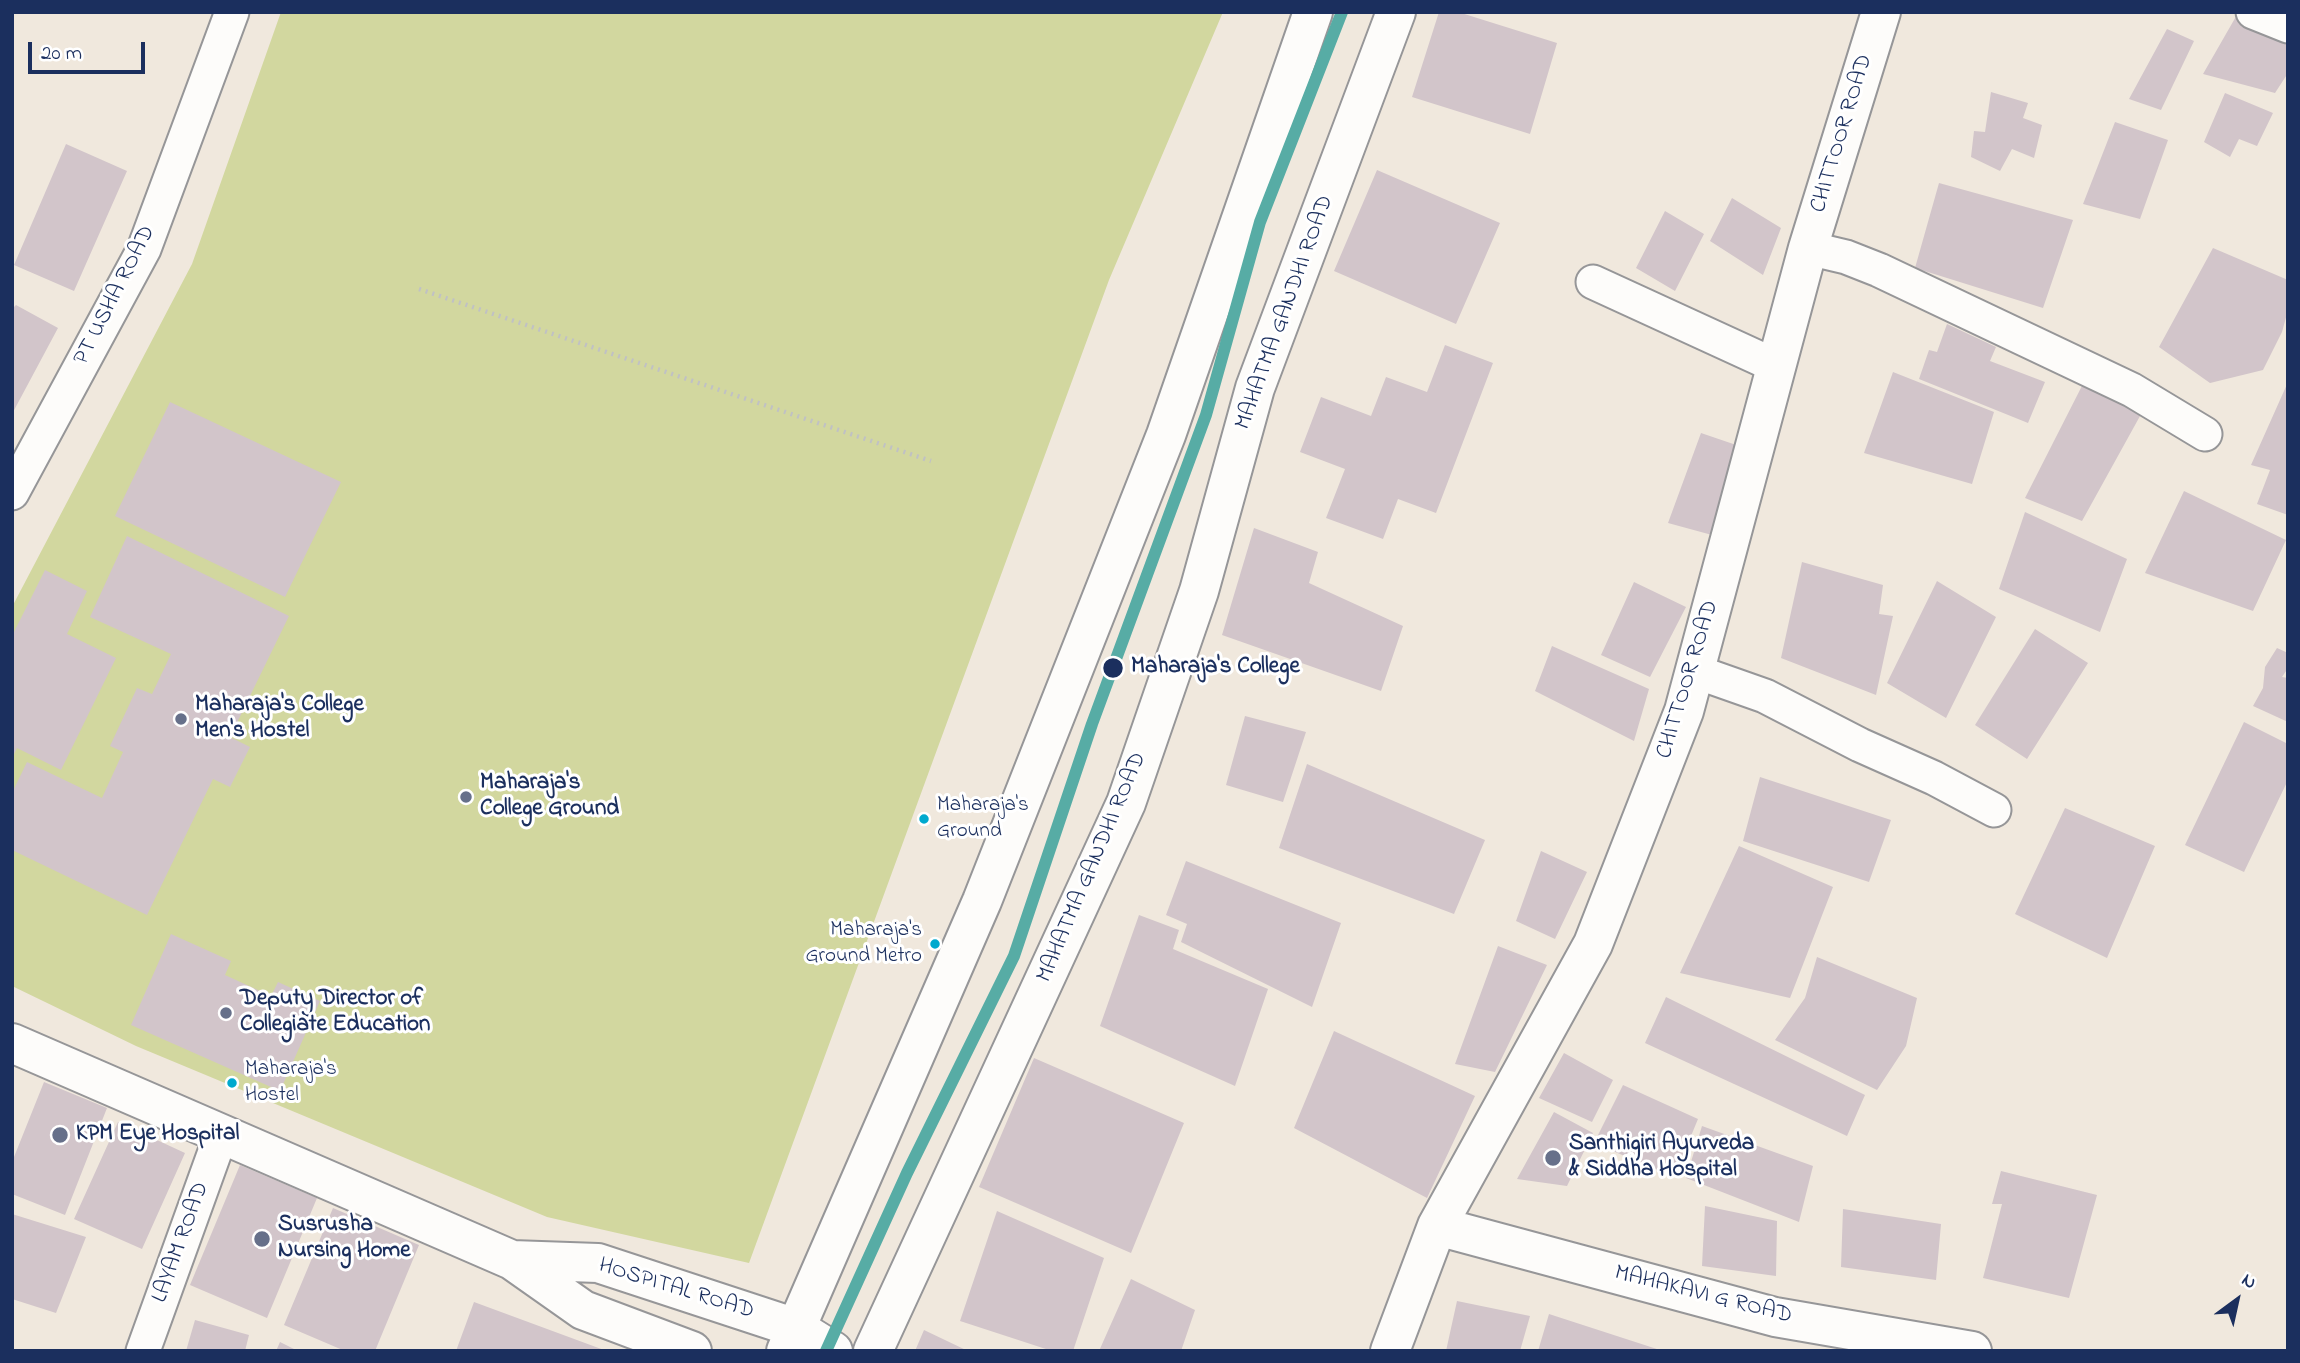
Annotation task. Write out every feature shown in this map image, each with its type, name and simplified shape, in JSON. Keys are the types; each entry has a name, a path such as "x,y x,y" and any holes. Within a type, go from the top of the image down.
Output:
{"main road":[{"path":"791,1339 982,901 1166,435 1313,12"},
{"name":"MAHATMA GANDHI ROAD","path":"873,1351 1126,803 1199,592 1255,388 1396,12"},
{"name":"CHITTOOR ROAD","path":"1390,1351 1437,1226 1593,944 1684,711 1808,248 1881,12"},
{"name":"HOSPITAL ROAD","path":"12,1043 512,1260 583,1310 692,1351"},
{"name":"MAHAKAVI G ROAD","path":"1437,1226 1775,1317 1972,1351"},
{"name":"HOSPITAL ROAD","path":"512,1260 598,1263 791,1339 833,1351"}],"street":[{"name":"PT USHA ROAD","path":"12,493 144,249 232,12"},
{"path":"2253,12 2288,26"},
{"path":"1808,248 1846,257 1879,270 2132,390 2205,434"},
{"path":"1593,282 1776,366"},
{"path":"1694,671 1765,696 1994,810"},
{"name":"LAYAM ROAD","path":"143,1351 221,1135"}],"path":[{"path":"419,289 931,461"}],"green space":[{"name":"Maharaja's College Ground","path":"281,12 1223,12 1109,280 749,1263 547,1217 136,1046 12,986 12,607 192,264"}],"building":[{"path":"1439,12 1458,12 1557,43 1530,134 1412,97"},
{"path":"2238,13 2288,34 2288,73 2275,93 2203,74"},
{"path":"2167,29 2194,41 2161,110 2129,99"},
{"path":"1991,92 2028,103 2023,118 2042,125 2034,158 2012,149 2000,171 1971,157 1974,131 1985,132"},
{"path":"2225,93 2273,113 2257,146 2239,139 2230,157 2204,142"},
{"path":"2115,122 2168,140 2140,219 2083,204"},
{"path":"66,144 127,171 74,291 14,265"},
{"path":"1377,170 1500,223 1456,324 1334,271"},
{"path":"1939,183 2073,220 2043,308 1915,268"},
{"path":"1732,198 1781,228 1763,275 1710,241"},
{"path":"1665,211 1704,234 1675,291 1636,268"},
{"path":"2213,248 2288,280 2288,310 2282,332 2263,370 2210,383 2159,347"},
{"path":"16,305 58,328 12,414 12,309"},
{"path":"1947,324 1996,347 1990,361 2045,382 2028,423 1919,379 1929,350 1937,352"},
{"path":"1445,345 1493,363 1436,513 1398,499 1383,539 1326,518 1345,469 1300,452 1321,397 1371,416 1386,377 1427,392"},
{"path":"1893,372 1994,412 1972,484 1864,453"},
{"path":"2087,376 2145,407 2082,521 2025,498"},
{"path":"2288,382 2288,515 2257,504 2270,470 2251,465"},
{"path":"170,402 341,482 285,597 115,516"},
{"path":"1701,433 1748,449 1723,538 1668,523"},
{"path":"2184,491 2286,540 2253,611 2145,573"},
{"path":"2025,512 2127,559 2100,632 1999,589"},
{"path":"1254,528 1318,552 1309,583 1403,626 1381,691 1222,635"},
{"name":"Maharaja's College Men's Hostel","path":"127,536 289,616 230,737 250,747 230,787 213,779 147,915 12,850 12,793 27,762 102,798 123,752 110,746 137,688 152,694 171,654 90,617"},
{"path":"1802,562 1883,585 1879,614 1893,616 1876,695 1781,658"},
{"path":"45,570 87,591 67,634 116,658 61,770 17,748 12,758 12,636"},
{"path":"1937,581 1996,617 1946,718 1887,683"},
{"path":"1634,582 1686,607 1650,677 1601,655"},
{"path":"2035,629 2088,663 2027,759 1975,725"},
{"path":"1552,646 1649,689 1634,741 1535,691"},
{"path":"2277,648 2288,653 2288,668 2282,677 2288,678 2288,722 2253,706 2263,688 2265,667"},
{"path":"1245,716 1306,732 1283,802 1226,785"},
{"path":"2244,722 2288,744 2288,780 2244,872 2185,845"},
{"path":"1307,764 1485,840 1454,914 1279,848"},
{"path":"1760,777 1891,820 1869,882 1743,841"},
{"path":"2065,808 2155,846 2107,958 2015,914"},
{"path":"1739,846 1833,887 1790,998 1680,973"},
{"path":"1541,851 1587,872 1555,939 1516,921"},
{"path":"1186,861 1341,923 1312,1007 1181,942 1187,924 1166,915"},
{"path":"1139,915 1179,930 1173,949 1268,989 1235,1086 1100,1026"},
{"name":"Deputy Director of Collegiate Education","path":"171,934 231,961 225,975 271,996 278,982 320,1001 280,1091 131,1025"},
{"path":"1498,946 1547,965 1495,1072 1455,1064"},
{"path":"1817,957 1917,998 1906,1046 1877,1090 1775,1040 1805,998"},
{"path":"1666,997 1865,1095 1847,1136 1645,1043"},
{"path":"1334,1031 1475,1096 1427,1198 1294,1128"},
{"path":"1564,1053 1613,1080 1592,1122 1539,1098"},
{"path":"1034,1058 1184,1123 1131,1253 979,1187"},
{"name":"KPM Eye Hospital","path":"44,1082 107,1108 65,1215 12,1194 12,1162"},
{"path":"1623,1085 1698,1119 1674,1177 1594,1143"},
{"path":"1554,1112 1593,1133 1567,1186 1517,1179"},
{"path":"118,1122 185,1153 142,1249 74,1219"},
{"path":"1702,1126 1813,1166 1799,1222 1686,1178"},
{"path":"240,1165 317,1198 267,1318 190,1285"},
{"path":"2001,1171 2097,1195 2069,1298 1983,1278 2002,1204 1992,1204"},
{"path":"1705,1206 1777,1221 1776,1276 1702,1266"},
{"path":"333,1208 419,1245 375,1351 345,1351 284,1325"},
{"path":"1843,1209 1941,1224 1936,1280 1841,1267"},
{"path":"997,1211 1104,1258 1073,1351 1052,1351 960,1321"},
{"path":"12,1214 86,1237 56,1313 12,1299"},
{"path":"1131,1279 1195,1310 1181,1351 1099,1351"},
{"path":"1457,1301 1530,1316 1520,1351 1446,1351"},
{"path":"474,1302 604,1350 604,1351 456,1351"},
{"path":"1549,1314 1660,1350 1660,1351 1538,1351"},
{"path":"195,1320 249,1335 245,1351 186,1351"},
{"path":"924,1330 968,1351 915,1351"},
{"path":"280,1342 298,1351 276,1351"}],"transit line":[{"path":"826,1351 907,1173 1014,956 1092,724 1206,415 1260,222 1342,12"}],"place":[{"name":"Maharaja's College","path":"1113,668"},
{"name":"Maharaja's College Men's Hostel","path":"181,719"},
{"name":"Maharaja's College Ground","path":"466,797"},
{"name":"Maharaja's Ground","path":"924,819"},
{"name":"Maharaja's Ground Metro","path":"935,944"},
{"name":"Deputy Director of Collegiate Education","path":"226,1013"},
{"name":"Maharaja's Hostel","path":"232,1083"},
{"name":"KPM Eye Hospital","path":"60,1135"},
{"name":"Santhigiri Ayurveda & Siddha Hospital","path":"1553,1158"},
{"name":"Susrusha Nursing Home","path":"262,1239"}]}
